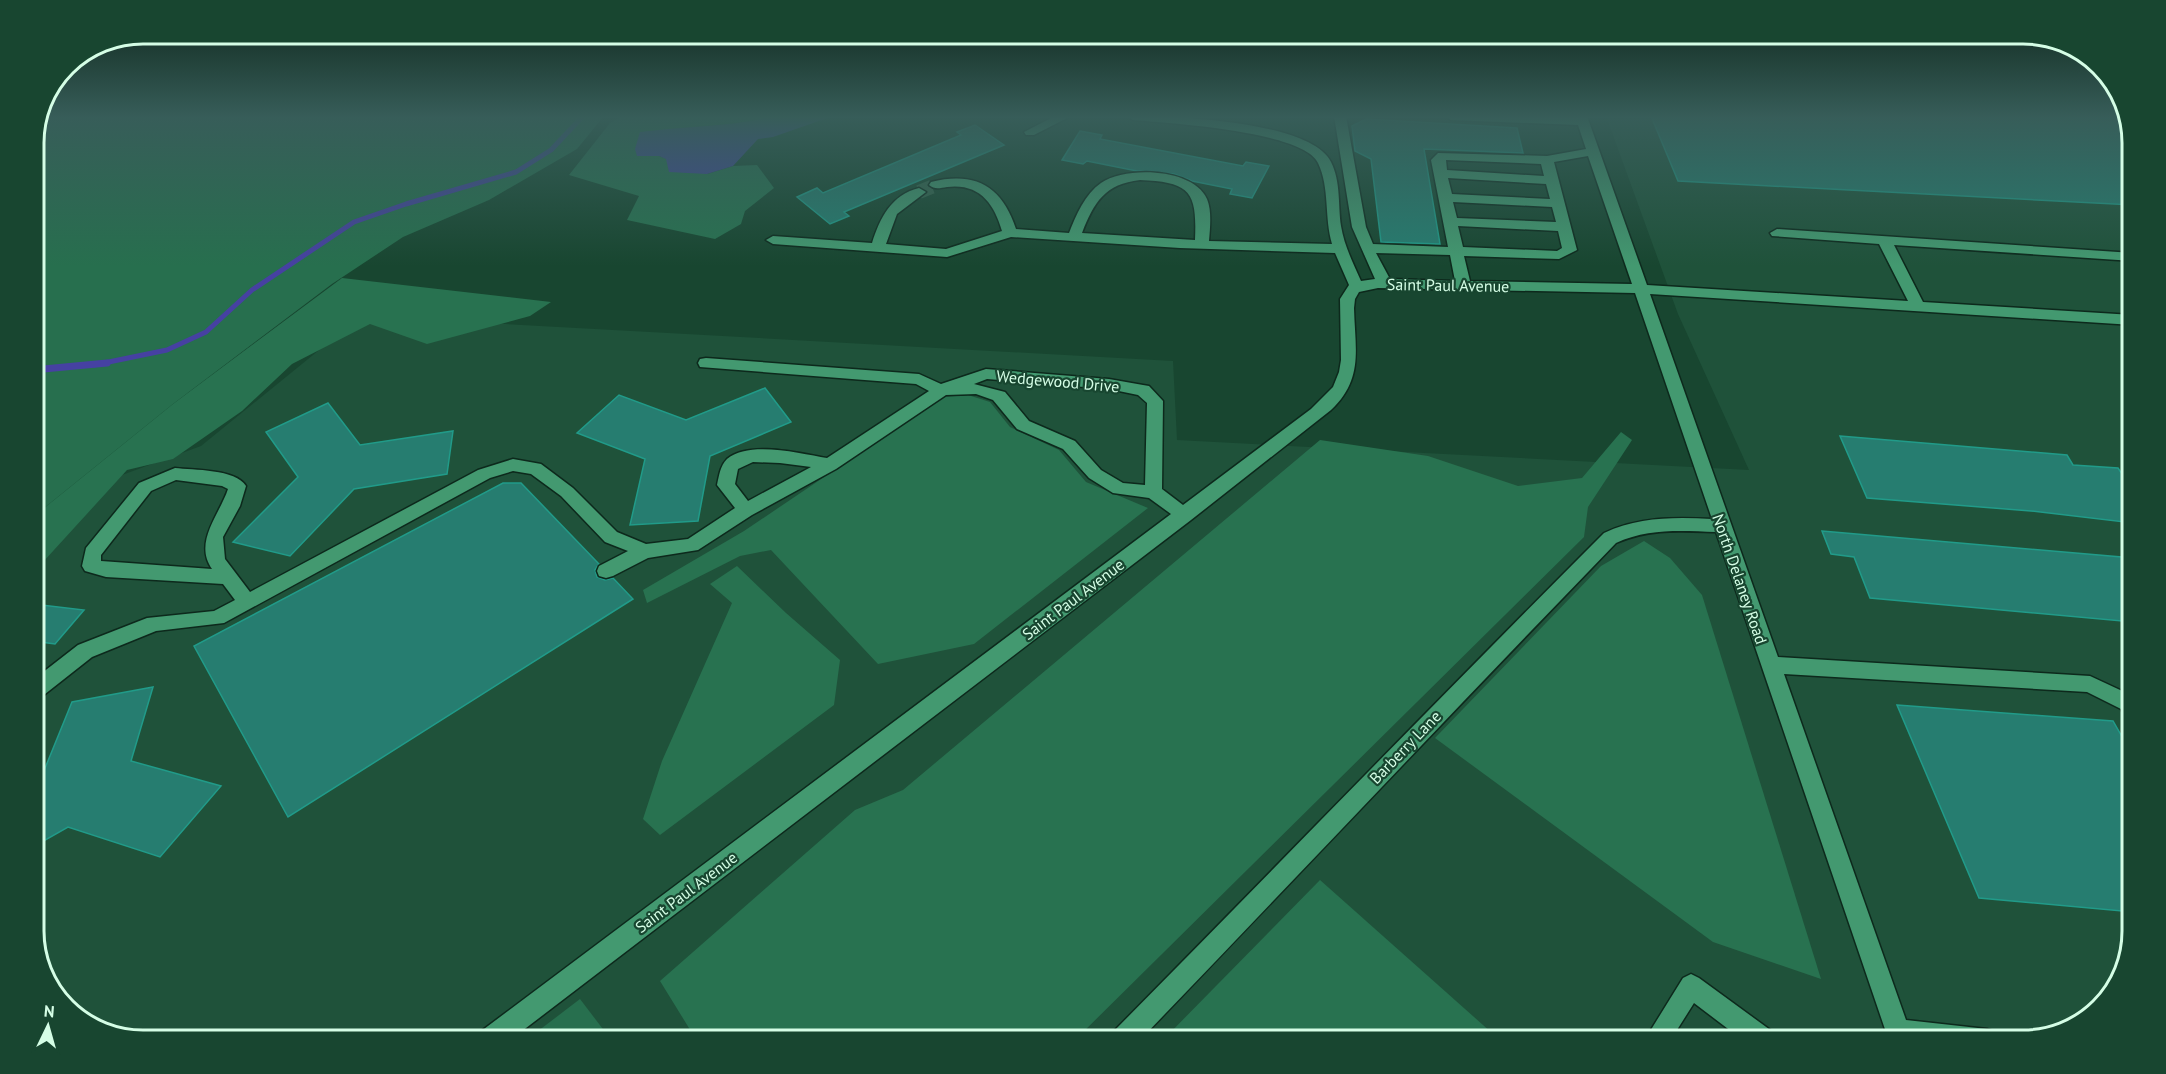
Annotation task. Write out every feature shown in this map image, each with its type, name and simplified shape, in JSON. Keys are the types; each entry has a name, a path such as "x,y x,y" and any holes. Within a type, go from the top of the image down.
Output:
{"street":[{"path":"1324,166 1331,189 1334,227 1357,287"},
{"path":"1349,166 1359,226 1367,248 1386,284"},
{"path":"1439,166 1463,285"},
{"path":"1367,248 1559,255 1570,250 1549,166"},
{"name":"North Delaney Road","path":"1598,166 1897,1030"},
{"path":"1441,174 1552,180"},
{"path":"1074,237 1084,212 1105,186 1118,179 1150,176 1170,180 1190,188 1200,198 1203,225 1202,244"},
{"path":"936,185 954,181 978,185 995,197 1004,211 1010,233"},
{"path":"878,248 891,209 900,201 919,192"},
{"path":"1446,198 1557,203"},
{"path":"1451,222 1564,227"},
{"path":"773,240 947,253 1010,233 1341,249"},
{"path":"1777,233 2122,256"},
{"path":"1884,240 1918,306"},
{"name":"Saint Paul Avenue","path":"504,1030 1185,515 1334,398 1345,381 1348,371 1346,302 1349,292 1357,287 1386,284 1640,289 2122,319"},
{"path":"706,363 920,379 941,390"},
{"name":"Wedgewood Drive","path":"746,510 830,465 941,390 986,374 1109,384 1143,390 1155,401 1153,492 1119,489 1095,474 1069,445 1023,425 999,396 976,389 941,390"},
{"path":"606,572 645,551 692,545 746,510 726,485 727,474 734,463 750,457 767,455 830,465"},
{"path":"44,683 85,651 154,624 217,618 484,474 513,465 535,468 567,492 611,537 645,551"},
{"path":"229,577 106,570 91,566 92,554 145,487 151,483 176,474 226,480 237,486 231,506 214,537 216,561 229,577 247,602"},
{"path":"1153,492 1185,515"},
{"name":"Barberry Lane","path":"1133,1030 1316,842 1409,742 1610,538 1627,529 1648,524 1722,526"},
{"path":"1770,665 2090,684 2122,700"},
{"path":"1663,1030 1691,986 1749,1030"}],"shaded area":[{"path":"44,166 547,166 489,200 403,237 332,284 173,404 44,508"},
{"path":"576,166 686,166 707,174 733,166 758,166 774,188 745,211 741,224 715,239 627,220 639,196 569,175"},
{"path":"668,166 733,166 707,174 669,172"},
{"path":"1624,166 2122,166 2121,951 2106,987 2089,1006 2073,1017 2062,1023 2037,1030 142,1030 123,1029 110,1025 87,1014 78,1007 78,996 67,996 60,987 45,951 44,558 103,482 201,446 361,316 1173,361 1177,440 1749,470 1678,314"},
{"path":"342,278 551,302 530,316 427,344 370,324 292,364 242,411 173,459 127,470 44,561 44,508 173,404"},
{"path":"968,395 990,402 1010,427 1059,450 1086,482 1148,508 974,644 878,664 771,550 740,556 647,603 643,590 744,531 943,397"},
{"path":"1621,432 1632,440 1588,507 1584,537 1085,1030 690,1030 660,981 855,810 903,790 1320,440 1428,456 1518,486 1582,478"},
{"path":"1644,541 1670,558 1702,595 1821,979 1713,942 1435,738 1601,566"},
{"path":"737,566 840,660 834,705 660,835 643,819 662,761 732,603 710,584"},
{"path":"1320,880 1489,1030 1173,1030"},
{"path":"580,999 604,1030 539,1030"}],"building":[{"path":"887,166 954,166 844,212 849,216 830,224 797,197 817,188 823,193"},
{"path":"1113,166 1269,166 1252,198 1230,194 1232,189 1192,181 1174,174"},
{"path":"1372,166 1427,166 1440,244 1381,242"},
{"path":"1672,166 2122,166 2122,204 1678,181"},
{"path":"765,388 791,422 710,456 698,521 630,525 645,459 577,433 619,395 686,420"},
{"path":"328,403 360,445 453,431 447,474 354,489 290,556 233,542 298,477 266,432"},
{"path":"1840,436 2067,455 2073,465 2118,468 2122,474 2122,522 2031,511 1867,498"},
{"path":"503,483 521,483 599,564 595,570 597,577 605,580 613,578 633,599 288,817 194,646"},
{"path":"1822,531 2122,557 2122,621 1870,598 1854,557 1831,554"},
{"path":"44,605 84,610 55,644 44,642"},
{"path":"153,687 131,761 221,786 160,857 68,827 44,841 44,771 72,702"},
{"path":"1897,705 2113,721 2122,737 2122,911 1979,898"}],"waterway":[{"path":"101,364 167,350 206,332 252,290 354,222 406,204 516,172 525,166"},
{"path":"101,364 107,363"},
{"path":"44,369 101,364"},
{"path":"94,365 101,364"}],"tunnel":[{"path":"919,192 936,185"}]}
